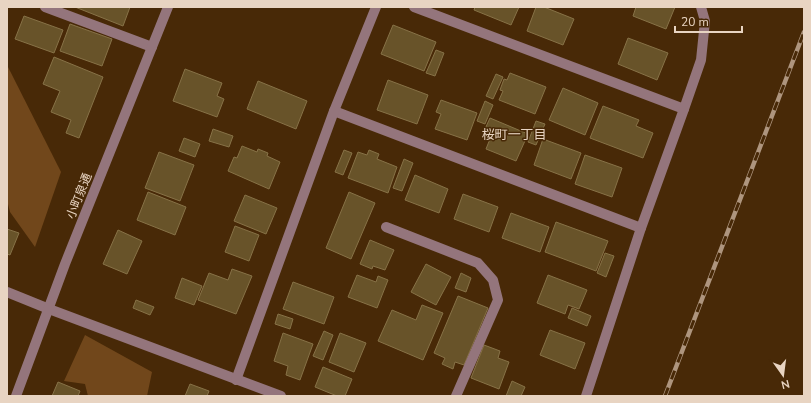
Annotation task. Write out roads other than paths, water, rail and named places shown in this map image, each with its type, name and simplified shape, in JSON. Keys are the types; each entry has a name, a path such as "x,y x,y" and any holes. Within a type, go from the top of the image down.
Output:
{"street":[{"path":"45,7 152,47"},
{"name":"小町泉通","path":"16,396 48,309 168,7"},
{"path":"236,380 334,111 376,7"},
{"path":"414,7 684,109"},
{"path":"586,396 641,228 701,60 705,21 701,7"},
{"path":"334,111 641,228"},
{"path":"386,227 478,263 493,280 498,300 456,396"},
{"path":"7,292 48,309 281,396"}],"railway":[{"path":"665,396 804,32"}],"district":[{"name":"桜町一丁目","path":"514,135"}]}
